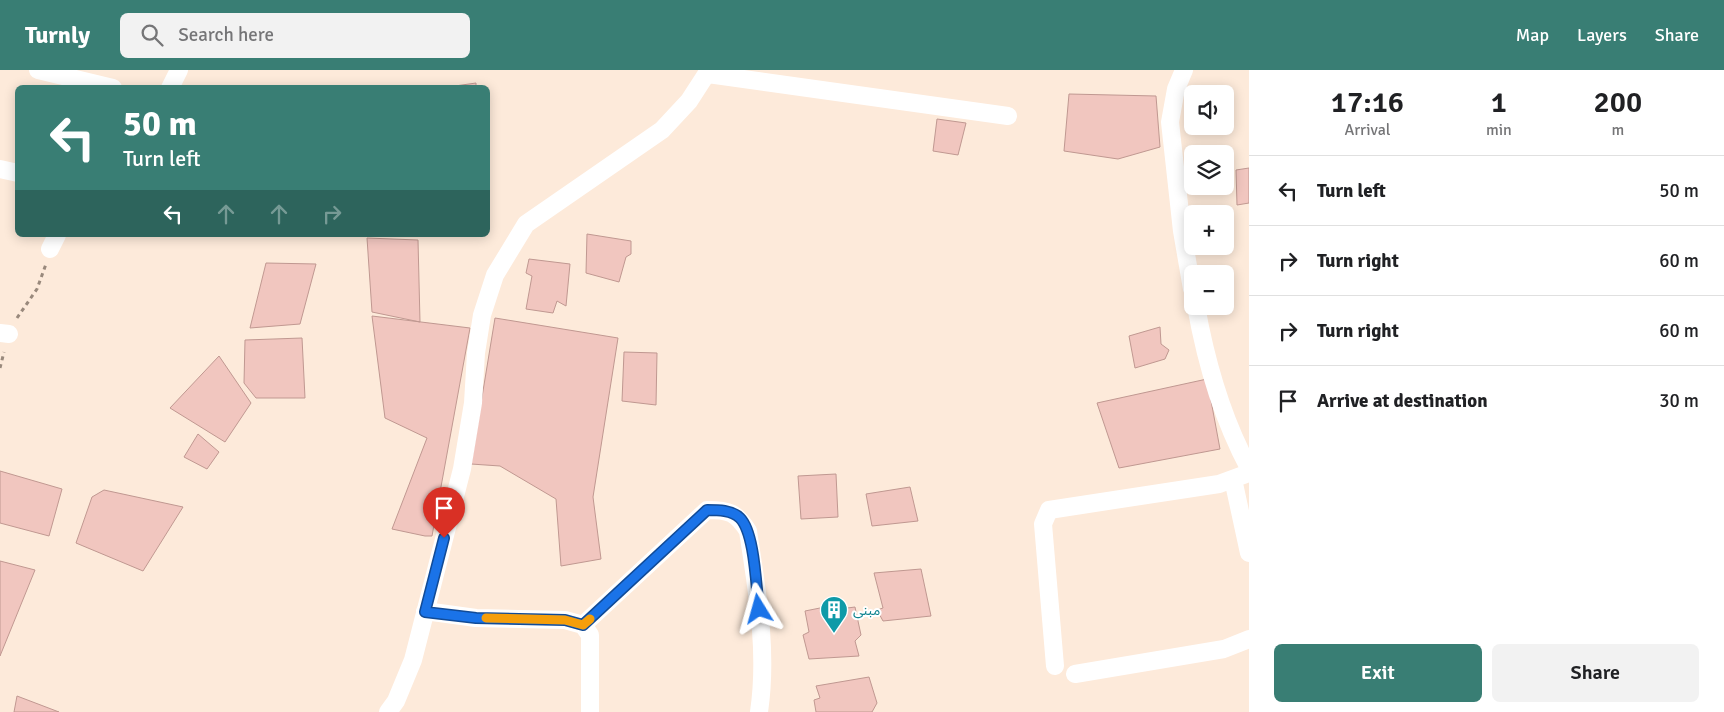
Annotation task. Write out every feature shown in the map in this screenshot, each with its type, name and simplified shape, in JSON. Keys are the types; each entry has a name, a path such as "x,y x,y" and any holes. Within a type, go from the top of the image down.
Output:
{"street":[{"path":"38,70 100,85"},
{"path":"172,85 179,70"},
{"path":"1184,70 1176,89 1170,122 1182,231 1188,265"},
{"path":"388,712 396,701 413,660 470,429 476,352 482,315 494,275 526,224 662,130 690,101 709,72 903,103 1008,116"},
{"path":"0,169 15,172"},
{"path":"1198,315 1215,386 1231,435 1249,468"},
{"path":"1055,666 1043,524 1049,510 1164,494 1219,484 1241,476 1249,553"},
{"path":"583,625 707,510 725,510 740,518 748,530 762,629 763,684 759,712"},
{"path":"425,612 476,618 565,620 583,625 590,635 590,712"},
{"path":"1075,674 1224,649 1249,639"}],"path":[{"path":"5,333 37,289 54,242"}],"building":[{"path":"1069,94 1156,96 1160,147 1118,159 1064,151"},
{"path":"937,119 966,123 958,155 933,151"},
{"path":"1249,168 1249,203 1237,205 1236,170"},
{"path":"587,234 631,241 631,254 626,257 619,282 586,273"},
{"path":"367,238 418,240 420,322 372,312"},
{"path":"529,259 570,264 566,306 557,301 553,313 526,309 532,276 526,273"},
{"path":"266,263 316,264 300,324 250,328"},
{"path":"372,316 470,328 432,536 392,529 427,438 385,418"},
{"path":"495,318 618,338 593,497 601,559 561,566 556,499 500,466 471,464"},
{"path":"1160,327 1161,344 1169,350 1165,359 1135,368 1129,336"},
{"path":"302,338 305,398 256,398 244,383 245,340"},
{"path":"624,352 657,353 656,405 622,401"},
{"path":"219,356 251,403 225,442 170,408"},
{"path":"1207,379 1220,449 1119,468 1097,403"},
{"path":"198,434 219,452 207,469 184,457"},
{"path":"0,471 62,489 49,536 0,523"},
{"path":"836,474 838,517 801,519 798,476"},
{"path":"910,487 918,521 872,526 866,494"},
{"path":"104,490 183,507 143,571 76,543 92,497"},
{"path":"0,561 35,570 0,656"},
{"name":"مبنى","path":"921,569 931,616 883,621 877,610 883,608 874,573"},
{"name":"مبنى","path":"855,607 861,635 855,641 859,656 809,659 803,635 809,632 805,611 820,608 821,615 841,615 840,609"},
{"path":"869,677 877,703 872,712 816,712 814,700 820,698 816,686"},
{"path":"17,696 59,712 14,712"}],"slow traffic":[{"path":"486,618 565,620 583,625 590,619"}],"place":[{"name":"مبنى","path":"834,634"}],"route":[{"path":"444,538 425,612 476,618 565,620 583,625 707,510 725,510 740,518 748,530 759,609"}]}
